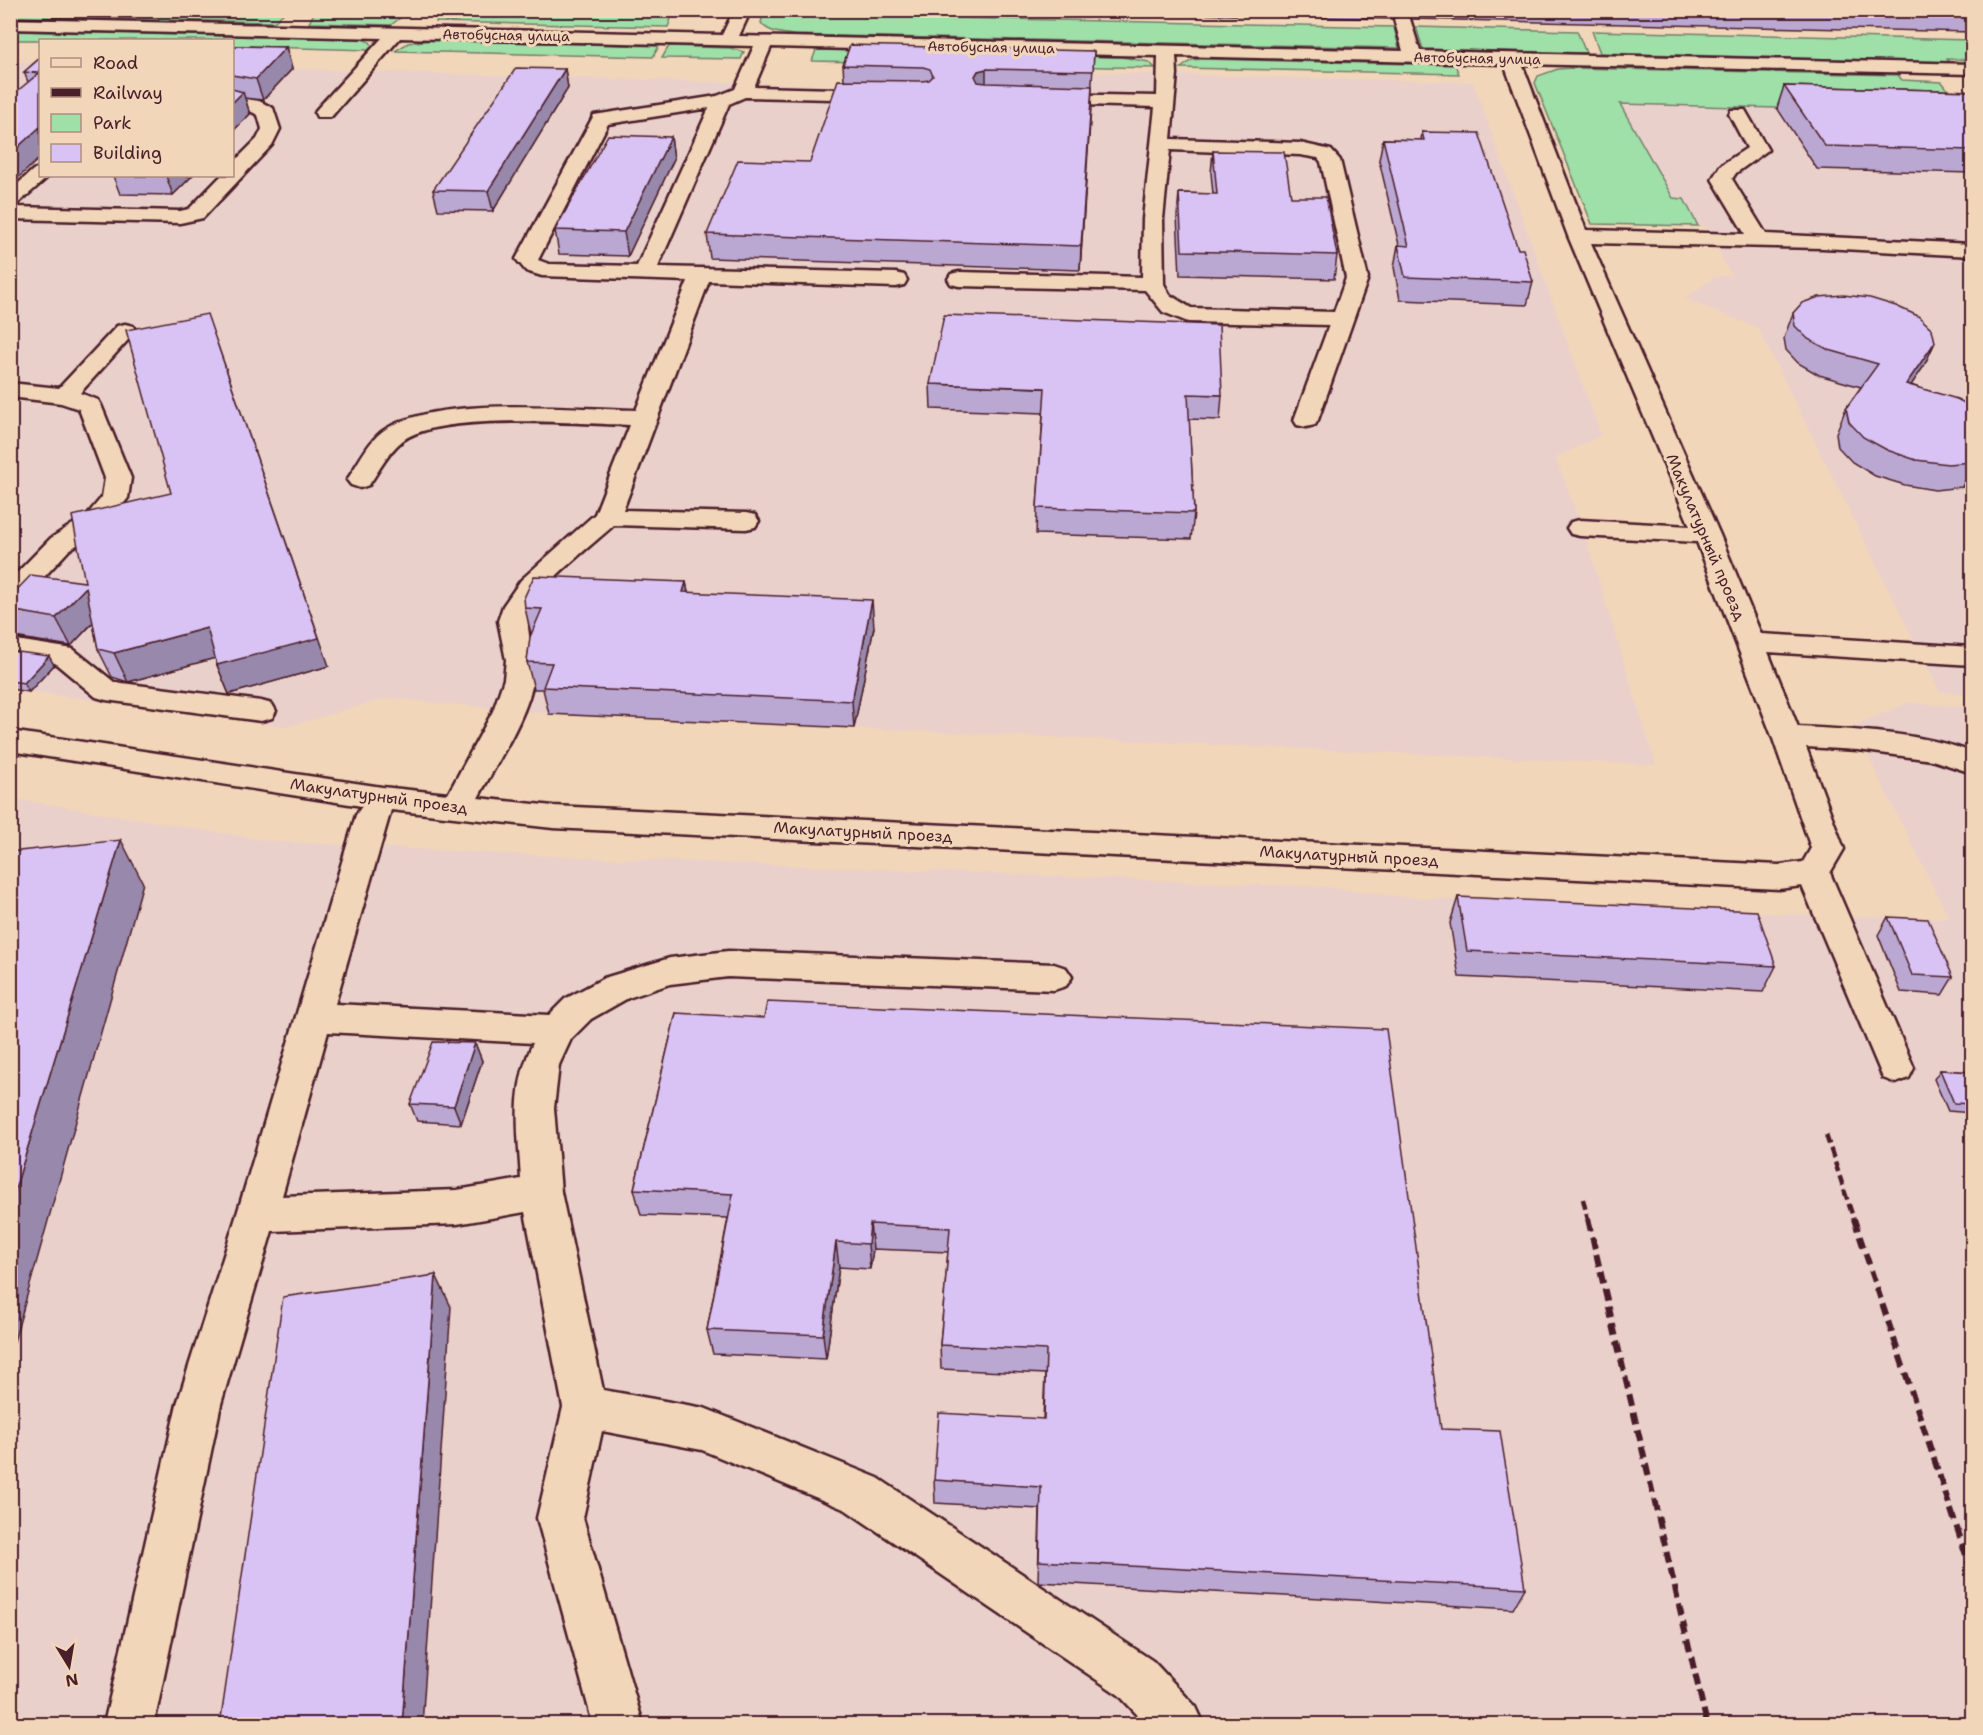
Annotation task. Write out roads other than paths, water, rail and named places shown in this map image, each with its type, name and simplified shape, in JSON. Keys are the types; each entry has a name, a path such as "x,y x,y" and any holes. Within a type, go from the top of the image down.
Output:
{"street":[{"path":"728,40 743,10"},
{"path":"324,113 403,33 423,18"},
{"path":"1402,19 1413,56"},
{"name":"Автобусная улица","path":"10,24 291,24 403,33 1413,56 1970,72"},
{"path":"743,92 765,41"},
{"path":"1167,51 1166,102 1154,219 1153,284 1163,301 1173,310 1188,315 1342,319"},
{"name":"Макулатурный проезд","path":"10,741 382,798 553,818 1755,876 1779,877 1813,872 1828,849 1787,736 1707,534 1578,236 1511,59"},
{"path":"896,280 549,270 529,265 527,259 601,119 721,101 743,92 900,96"},
{"path":"1034,99 1166,102"},
{"path":"645,273 721,101"},
{"path":"234,102 253,105 266,112 271,129 265,141 234,174"},
{"path":"1738,114 1758,150 1728,169 1722,179 1759,240"},
{"path":"1161,144 1300,148 1324,154 1330,160 1357,278 1306,420"},
{"path":"10,202 39,175"},
{"path":"10,213 180,217 196,214 231,177"},
{"path":"1578,236 1759,240 1972,250"},
{"path":"457,808 508,711 519,679 521,660 512,621 517,606 531,586 607,517 701,274"},
{"path":"959,279 1153,284"},
{"path":"65,396 125,331"},
{"path":"10,390 65,396 90,405 118,478 115,498 96,521 23,568 10,597"},
{"path":"360,480 385,443 394,434 431,420 493,414 646,418"},
{"path":"607,517 746,520"},
{"path":"1580,528 1707,534"},
{"path":"1750,642 1972,656"},
{"path":"10,648 63,655 106,690 261,711"},
{"path":"1787,736 1858,740 1936,750 1972,763"},
{"path":"129,1725 199,1404 257,1214 372,815 382,798"},
{"path":"1813,872 1896,1068"},
{"path":"618,1725 560,1518 585,1407 541,1192 535,1108 541,1065 557,1030 578,1009 616,988 670,971 728,964 1054,976"},
{"path":"313,1017 557,1030"},
{"path":"257,1214 457,1207 541,1192"},
{"path":"585,1407 704,1429 862,1494 1136,1678 1179,1725"}],"railway":[{"path":"1826,1135 1854,1220"},
{"path":"1583,1199 1588,1220"},
{"path":"1588,1219 1707,1724"},
{"path":"1854,1219 1972,1573"}]}
